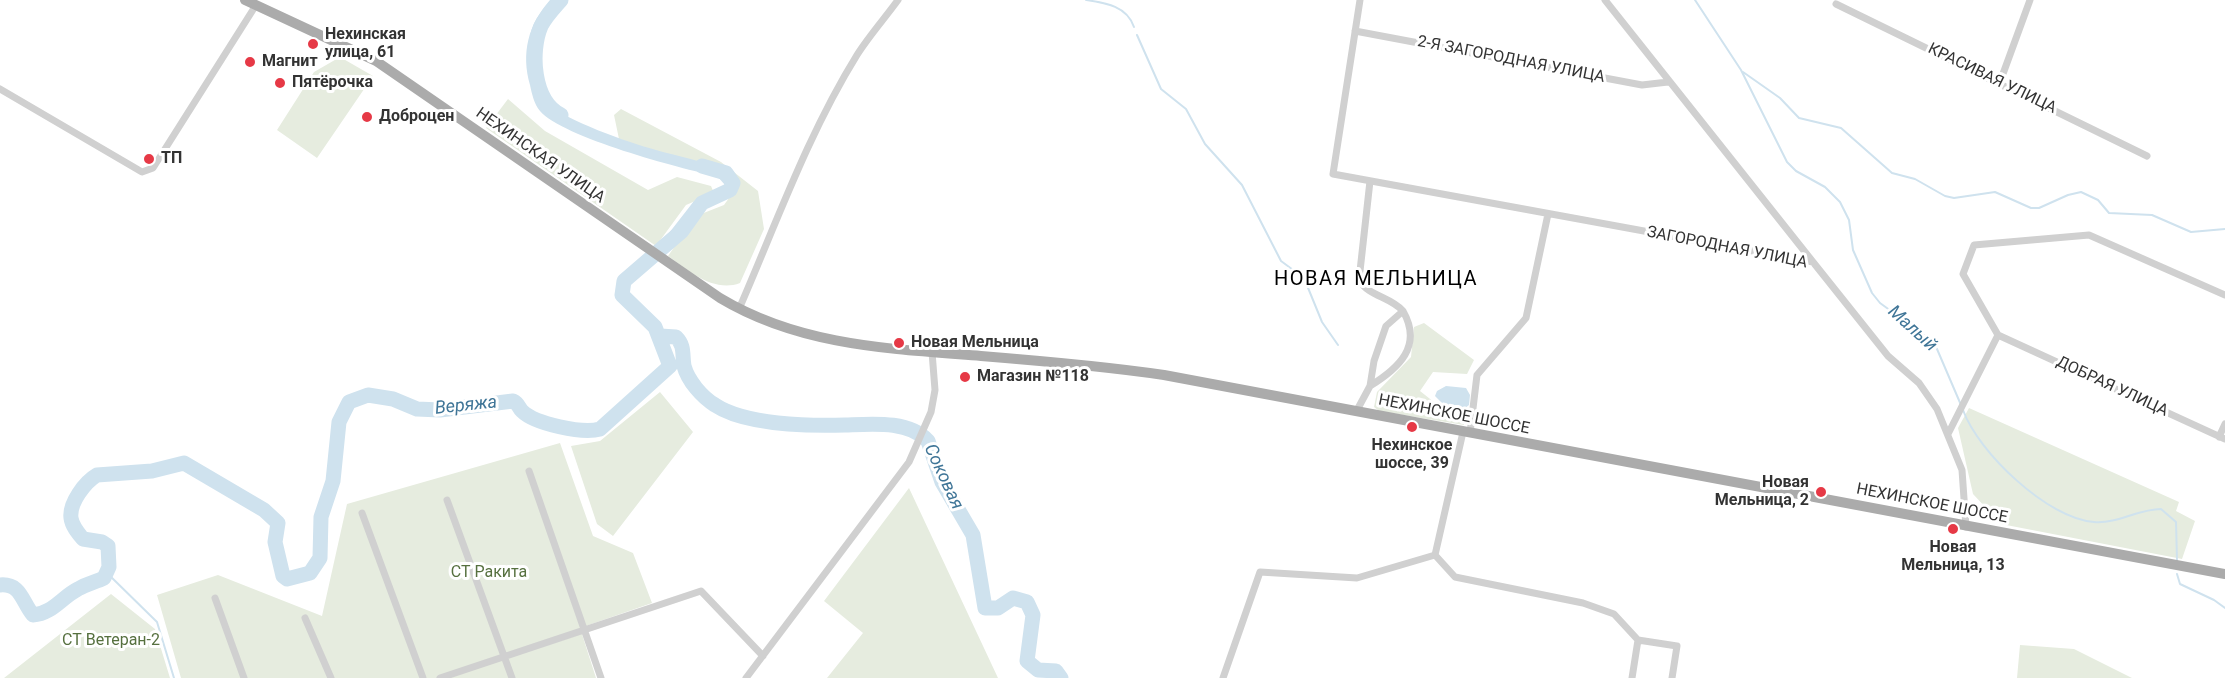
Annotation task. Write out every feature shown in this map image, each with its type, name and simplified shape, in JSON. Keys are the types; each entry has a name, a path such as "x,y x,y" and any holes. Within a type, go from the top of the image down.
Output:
{"main road":[{"name":"НЕХИНСКАЯ УЛИЦА","path":"245,0 375,61 686,275"},
{"name":"НЕХИНСКОЕ ШОССЕ","path":"686,275 739,309 768,323 816,338 932,352 1102,366 2225,574"}],"street":[{"path":"739,309 782,206 836,94 857,54 898,0"},
{"path":"1355,31 1360,0"},
{"path":"1605,0 1813,262"},
{"path":"2000,82 2030,0"},
{"name":"КРАСИВАЯ УЛИЦА","path":"1836,4 2000,82 2147,156"},
{"path":"0,89 142,172 153,168 256,5"},
{"name":"2-Я ЗАГОРОДНАЯ УЛИЦА","path":"1355,31 1642,85 1668,82"},
{"name":"ЗАГОРОДНАЯ УЛИЦА","path":"1355,31 1333,174 1813,262 1888,356 1919,382 1937,409 1962,470 1966,527"},
{"path":"1370,181 1359,280 1365,289 1395,302 1403,310 1411,325 1407,355 1395,370 1370,386"},
{"path":"1436,555 1478,375 1519,330 1526,318 1548,214"},
{"path":"1948,434 1998,335 1963,274 1974,245 2089,235 2225,295"},
{"path":"1356,412 1370,386 1374,361 1386,326 1403,310"},
{"name":"ДОБРАЯ УЛИЦА","path":"1998,335 2222,438"},
{"path":"746,678 909,462 931,412 935,390 932,352"},
{"path":"2222,438 2225,424"},
{"path":"529,471 602,678"},
{"path":"447,500 512,678"},
{"path":"362,513 423,678"},
{"path":"1436,555 1455,577 1583,603 1614,614 1638,640 1677,646 1672,678"},
{"path":"1222,678 1260,572 1357,578 1436,555"},
{"path":"440,678 701,591 763,656"},
{"path":"215,598 244,678"},
{"path":"305,618 331,678"},
{"path":"1632,678 1638,640"}],"green space":[{"path":"340,57 373,76 317,158 277,130 314,72"},
{"path":"508,99 545,131 648,190 677,177 711,186 714,193 686,205 656,246 486,128"},
{"path":"621,109 721,162 758,191 764,229 740,283 721,285 711,283 693,274 668,256 696,216 724,205 734,191 719,173 619,139 614,115"},
{"path":"1424,323 1474,360 1467,374 1433,372 1420,391 1444,410 1465,412 1464,425 1379,411 1374,407 1377,392 1411,357 1414,327"},
{"path":"660,392 693,432 613,536 597,524 571,446 600,441"},
{"path":"1969,408 2179,502 2176,511 2195,521 2182,559 2001,524 1973,494 1958,428"},
{"name":"СТ Ракита","path":"560,443 593,536 633,553 652,603 580,628 596,678 181,678 157,595 218,575 322,616 347,504"},
{"path":"909,488 998,678 827,678 863,633 824,601"},
{"name":"СТ Ветеран-2","path":"111,594 155,629 170,678 4,678"},
{"path":"2020,645 2074,649 2132,678 2017,678"}],"water":[{"path":"550,0 564,0 546,25 537,48 537,72 545,102 598,130 707,164 722,172 728,179 727,193 702,203 669,247 662,242 694,201 722,189 725,185 717,176 677,167 596,141 552,121 540,111 531,88 526,62 528,40 532,29 536,19"},
{"path":"1446,386 1466,388 1470,395 1469,405 1464,409 1447,408 1435,396 1437,391"}],"waterway":[{"name":"Веряжа","path":"561,0 541,26 535,62 539,88 552,108 561,115"},
{"path":"1086,0 1108,4 1121,10 1131,20 1134,27"},
{"name":"Малый","path":"1695,0 1741,70 1787,162 1796,171 1825,187 1840,202 1849,220 1853,250 1872,293 1880,303 1928,338 1937,349 1961,405"},
{"path":"1137,35 1161,89 1186,109 1205,144 1242,185 1281,261 1304,278 1322,322 1338,345"},
{"path":"1743,72 1780,98 1799,118 1841,128 1892,173 1915,179 1945,196 1954,198 1995,192 2031,208 2039,208 2068,195 2081,192 2098,200 2109,213 2152,215 2191,232 2225,229"},
{"name":"Веряжа","path":"0,585 7,585 17,590 33,615 46,612 72,592 104,578 109,567 108,546 102,542 83,539 72,521 71,512 79,493 97,475 152,471 184,463 264,510 278,523 275,542 283,576 287,579 310,573 320,558 321,517 333,481 339,422 349,402 368,395 393,399 417,409 440,410 513,401 528,416 548,424 582,430 600,429 670,366 655,327 622,295 624,281 682,231 702,203 730,190 733,183 726,173 702,166"},
{"name":"Соковая","path":"660,336 676,337 679,340 684,366 692,383 710,402 728,412 778,423 900,426 920,434 928,441 942,482 973,535 985,608 998,608 1013,598 1027,602 1033,615 1027,661 1038,670 1056,671 1061,678"},
{"name":"Малый","path":"1963,410 1983,445 1999,463 2017,481 2056,509 2076,518 2094,522 2120,519 2144,511 2161,509 2176,522 2177,560"},
{"path":"107,573 157,622 174,678"},
{"name":"Малый","path":"2177,574 2180,584 2214,600 2225,608"}],"place":[{"name":"Нехинская улица, 61","path":"313,44"},
{"name":"Магнит","path":"250,62"},
{"name":"Пятёрочка","path":"280,83"},
{"name":"Доброцен","path":"367,117"},
{"name":"ТП","path":"149,159"},
{"name":"Новая Мельница","path":"899,343"},
{"name":"Магазин №118","path":"965,377"},
{"name":"Нехинское шоссе, 39","path":"1412,427"},
{"name":"Новая Мельница, 2","path":"1821,492"},
{"name":"Новая Мельница, 13","path":"1953,529"}],"district":[{"name":"НОВАЯ МЕЛЬНИЦА","path":"1376,280"}]}
